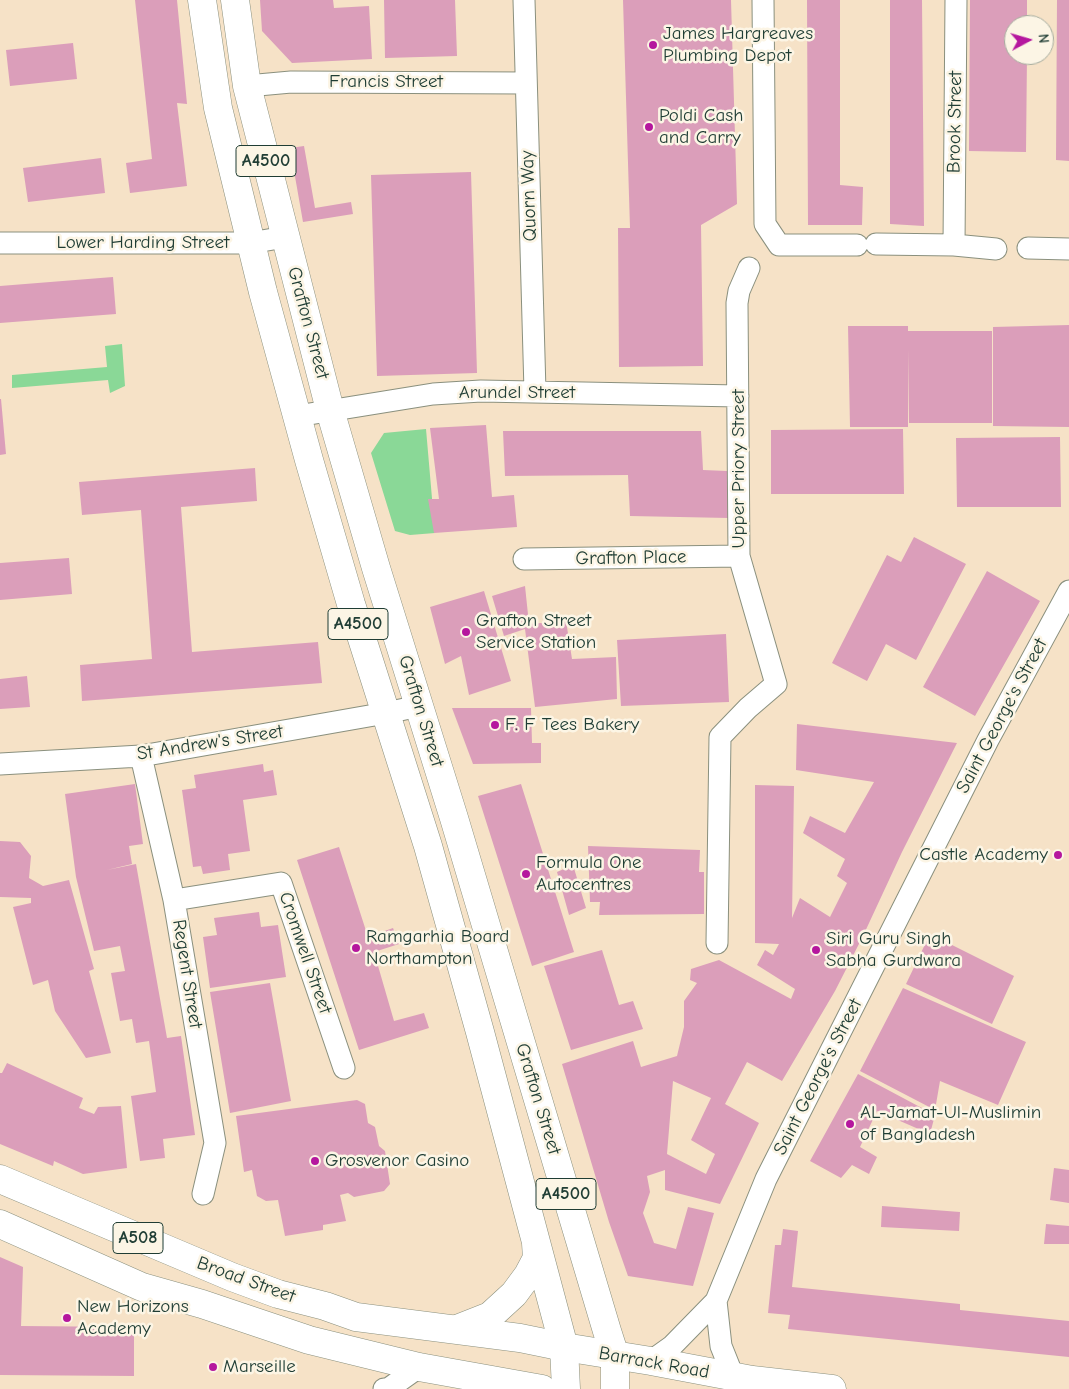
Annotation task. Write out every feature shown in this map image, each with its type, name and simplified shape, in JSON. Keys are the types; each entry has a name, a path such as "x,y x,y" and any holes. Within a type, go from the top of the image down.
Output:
{"main road":[{"name":"Grafton Street","path":"202,0 218,108 250,243 297,416 352,604 433,864 564,1348 566,1389"},
{"name":"Grafton Street","path":"235,0 248,86 330,410 614,1356 615,1389"},
{"name":"Broad Street","path":"0,1179 180,1256 278,1294 325,1306 356,1317 505,1336"},
{"name":"A508","path":"0,1224 142,1287 202,1304 309,1340 419,1367 542,1389"},
{"path":"457,1329 490,1316 514,1294 528,1275 536,1258 536,1243"},
{"name":"Barrack Road","path":"505,1336 752,1380 832,1389"}],"street":[{"name":"Quorn Way","path":"524,0 535,392"},
{"path":"762,0 765,224 779,245 954,245 996,248"},
{"name":"Brook Street","path":"954,245 956,0"},
{"name":"Francis Street","path":"248,86 291,82 526,83"},
{"name":"Lower Harding Street","path":"0,243 250,243 285,237"},
{"path":"1028,248 1069,249"},
{"name":"Upper Priory Street","path":"716,943 720,737 748,708 776,684 739,556 737,303 739,291 749,268"},
{"name":"Arundel Street","path":"297,416 433,394 481,391 738,396"},
{"name":"Grafton Place","path":"524,559 739,556"},
{"name":"Saint George's Street","path":"650,1361 672,1346 716,1301 766,1179 988,740 1069,591"},
{"name":"St Andrew's Street","path":"0,764 141,756 419,706"},
{"name":"Regent Street","path":"141,756 174,900 215,1142 203,1194"},
{"name":"Cromwell Street","path":"174,900 281,883 344,1068"},
{"name":"Saint George's Street","path":"716,1301 721,1346 732,1376"},
{"path":"384,1389 419,1367"}],"green space":[{"path":"122,344 125,386 110,393 108,380 12,388 12,375 107,367 105,346"},
{"path":"426,429 435,533 410,535 395,531 371,453 384,433"}],"building":[{"path":"135,0 177,0 187,104 177,103 187,186 130,193 126,163 152,159"},
{"path":"260,0 333,0 334,8 369,6 372,59 292,63 262,31"},
{"path":"384,0 455,0 457,56 385,58"},
{"path":"623,0 731,0 737,204 701,225 703,366 619,367 618,228 630,228"},
{"path":"807,0 840,0 840,185 863,187 862,225 808,225"},
{"path":"890,0 922,0 924,226 890,224"},
{"path":"970,0 1027,0 1027,15 1004,15 1004,65 1027,65 1026,152 969,151"},
{"path":"1057,0 1069,0 1069,161 1056,160"},
{"path":"73,43 77,79 10,86 6,50"},
{"path":"304,146 315,208 351,202 353,214 303,222 290,148"},
{"path":"101,158 105,193 28,202 23,168"},
{"path":"471,172 477,373 377,376 371,175"},
{"path":"113,277 116,314 0,323 0,286"},
{"path":"1069,325 1069,427 993,426 993,327"},
{"path":"848,326 908,326 908,331 992,331 992,423 909,423 908,349 908,427 850,427"},
{"path":"0,399 6,454 0,455"},
{"path":"486,425 492,497 514,495 517,527 434,533 428,499 439,499 430,428"},
{"path":"903,429 904,494 771,494 771,430"},
{"path":"503,431 701,431 703,470 727,471 729,518 630,516 628,475 505,476"},
{"path":"1060,437 1061,507 957,507 956,438"},
{"path":"255,468 257,501 181,507 192,652 318,642 322,683 82,701 80,665 152,659 141,510 82,515 79,482"},
{"path":"914,537 966,564 916,660 886,644 867,681 832,663 887,555 901,562"},
{"path":"69,558 72,594 0,600 0,563"},
{"path":"987,571 1040,601 975,716 923,687"},
{"path":"525,586 529,624 566,621 572,659 616,657 617,699 535,707 525,629 504,636 492,596"},
{"name":"Grafton Street Service Station","path":"484,591 511,681 469,695 461,656 445,664 430,607"},
{"path":"726,634 729,702 621,706 617,640"},
{"path":"27,676 30,707 0,709 0,679"},
{"name":"F. F Tees Bakery","path":"452,708 531,708 532,743 541,743 541,763 473,764"},
{"path":"797,724 957,743 835,991 782,1081 747,1062 725,1104 759,1123 720,1204 665,1190 665,1170 647,1176 650,1192 643,1213 654,1243 676,1249 688,1207 714,1213 693,1286 628,1276 609,1222 562,1064 633,1041 641,1067 677,1056 684,1027 684,1001 697,983 690,980 691,969 719,960 791,999 795,989 757,965 765,950 773,955 779,944 755,943 755,785 794,786 792,918 800,898 830,917 847,883 837,876 845,859 803,833 810,816 845,833 874,782 796,770","holes":["673,1081 711,1098 691,1140 715,1154 706,1174 667,1154"]},
{"path":"263,764 264,772 273,770 277,795 243,800 250,851 228,854 230,870 203,874 201,866 193,867 182,790 196,788 194,775"},
{"path":"135,784 143,844 129,846 132,864 107,870 136,864 167,1038 181,1036 195,1135 163,1139 165,1158 140,1161 131,1096 156,1092 149,1041 136,1043 132,1019 120,1021 111,973 125,971 120,946 94,951 76,877 65,794"},
{"name":"Formula One Autocentres","path":"521,784 574,952 532,966 478,796"},
{"path":"0,841 20,842 31,856 29,878 43,886 69,880 94,969 89,971 111,1053 86,1058 55,1011 48,980 33,985 13,907 31,903 31,898 0,897"},
{"path":"588,846 700,850 699,872 704,872 704,914 599,915 600,902 590,902"},
{"name":"Ramgarhia Board Northampton","path":"339,847 368,937 393,928 399,944 374,952 394,1021 424,1013 429,1028 359,1050 297,860"},
{"path":"573,865 586,908 569,915 557,872"},
{"path":"259,912 261,927 278,925 286,977 210,988 203,937 217,935 214,918"},
{"path":"930,934 1014,976 992,1024 906,984"},
{"path":"602,950 619,1005 633,1001 643,1029 571,1050 544,966"},
{"path":"270,983 291,1101 230,1113 210,992"},
{"path":"903,988 1026,1042 998,1105 940,1081 935,1110 860,1071"},
{"path":"7,1063 83,1098 79,1108 94,1114 98,1107 121,1106 127,1168 83,1174 54,1161 53,1166 0,1144 0,1073 2,1073"},
{"name":"AL-Jamat-Ul-Muslimin of Bangladesh","path":"858,1074 935,1115 930,1134 877,1111 860,1147 877,1157 869,1174 852,1165 841,1178 810,1161"},
{"name":"Grosvenor Casino","path":"357,1100 365,1104 368,1123 375,1127 379,1146 385,1151 390,1184 384,1191 354,1197 348,1193 340,1195 346,1221 323,1225 323,1230 285,1236 278,1200 266,1201 257,1196 252,1170 244,1172 236,1116"},
{"path":"1054,1168 1069,1170 1069,1203 1050,1200"},
{"path":"882,1206 960,1212 959,1231 881,1227"},
{"path":"1046,1224 1069,1226 1069,1244 1044,1244"},
{"path":"783,1229 798,1231 792,1287 960,1304 960,1310 1069,1321 1069,1357 788,1329 790,1315 768,1313 775,1245 781,1245"},
{"name":"New Horizons Academy","path":"0,1257 23,1267 21,1326 134,1327 134,1376 0,1375"}],"place":[{"name":"James Hargreaves Plumbing Depot","path":"653,45"},
{"name":"Poldi Cash and Carry","path":"649,127"},
{"name":"Grafton Street Service Station","path":"466,632"},
{"name":"F. F Tees Bakery","path":"495,725"},
{"name":"Castle Academy","path":"1058,855"},
{"name":"Formula One Autocentres","path":"526,874"},
{"name":"Ramgarhia Board Northampton","path":"356,948"},
{"name":"Siri Guru Singh Sabha Gurdwara","path":"816,950"},
{"name":"AL-Jamat-Ul-Muslimin of Bangladesh","path":"850,1124"},
{"name":"Grosvenor Casino","path":"315,1161"},
{"name":"New Horizons Academy","path":"67,1318"},
{"name":"Marseille","path":"213,1367"}]}
